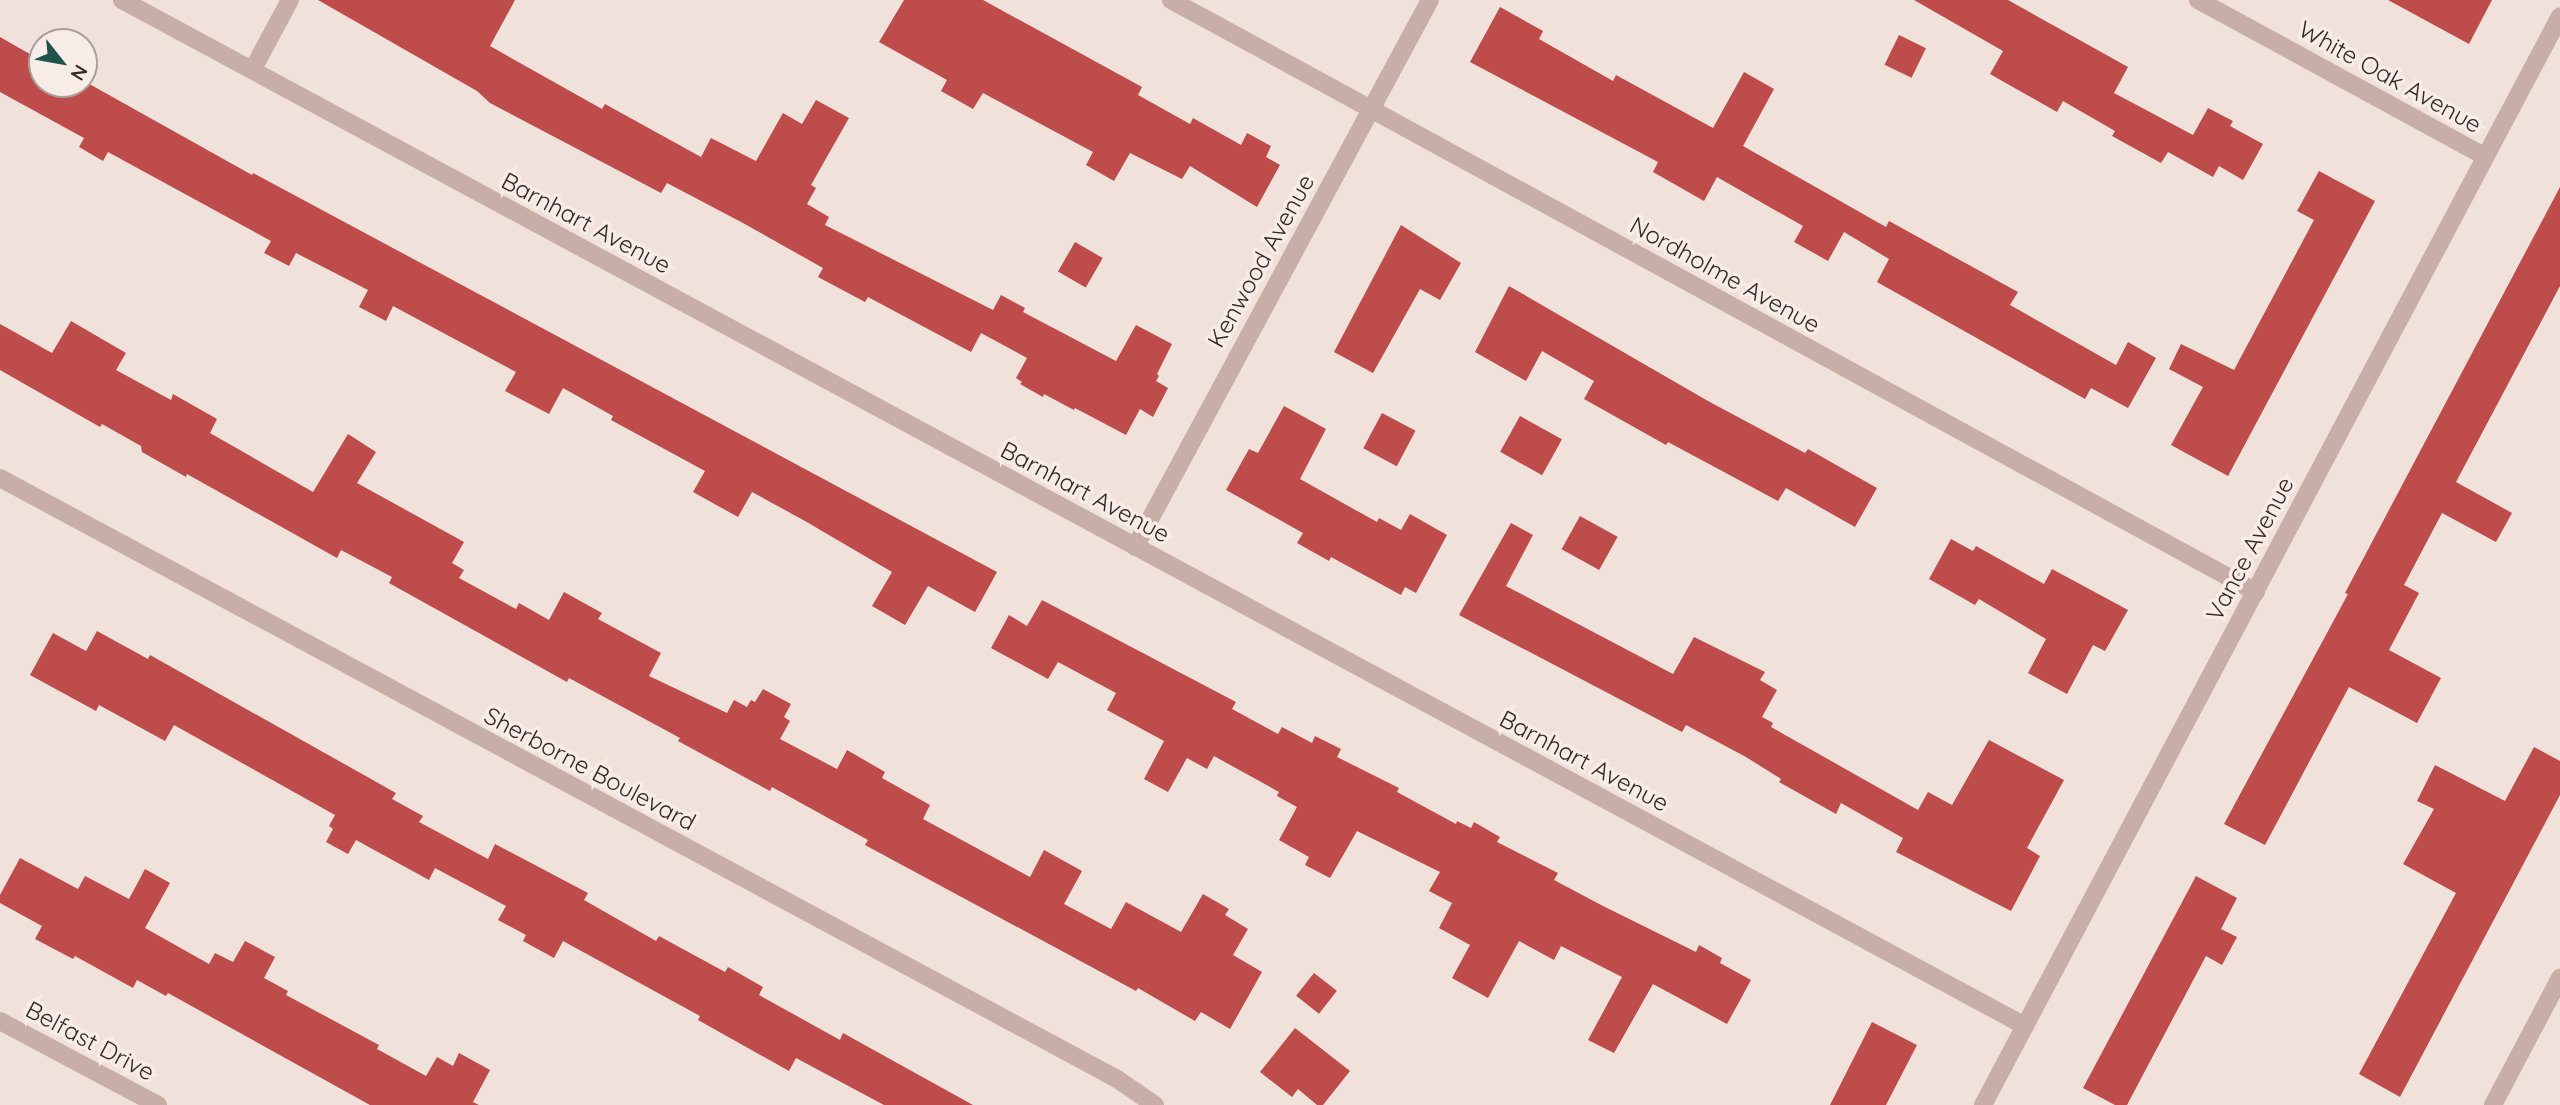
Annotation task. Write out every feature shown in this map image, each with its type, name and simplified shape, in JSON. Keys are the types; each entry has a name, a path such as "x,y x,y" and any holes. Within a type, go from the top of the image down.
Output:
{"street":[{"name":"Barnhart Avenue","path":"122,0 2025,1026"},
{"path":"253,69 290,0"},
{"name":"Nordholme Avenue","path":"1171,0 2256,592"},
{"name":"Kenwood Avenue","path":"1135,547 1430,0"},
{"name":"White Oak Avenue","path":"2198,0 2484,156"},
{"name":"Vance Avenue","path":"1983,1105 2560,16"},
{"name":"Sherborne Boulevard","path":"0,478 1117,1079 1155,1105"},
{"path":"2493,1105 2560,978"},
{"name":"Belfast Drive","path":"0,1021 158,1105"}],"building":[{"path":"318,0 515,0 490,46 602,109 605,104 701,157 711,138 756,161 783,113 802,124 816,100 849,118 811,185 816,188 807,204 829,217 825,225 993,310 1001,295 1025,308 1023,312 1116,361 1136,325 1172,344 1156,381 1168,388 1153,417 1140,409 1126,435 1075,408 1074,410 1044,394 1043,397 1020,384 1022,382 1016,378 1027,358 981,333 971,352 868,297 865,302 818,277 823,268 743,223 667,183 661,193 490,103 477,91"},
{"path":"904,0 983,0 1142,87 1138,95 1190,124 1193,118 1241,145 1247,133 1271,146 1266,157 1280,165 1257,207 1190,166 1182,179 1130,153 1114,181 1086,165 1093,152 983,93 973,109 941,91 947,80 879,42"},
{"path":"1914,0 2008,0 2128,67 2114,93 2193,135 2208,108 2233,121 2230,126 2263,144 2243,180 2219,166 2213,177 2168,152 2161,163 2112,136 2115,131 2063,101 2057,112 1990,74 2003,51"},
{"path":"2388,0 2492,0 2469,44"},
{"path":"1500,7 1543,31 1539,39 1613,81 1616,75 1713,128 1744,72 1774,89 1743,146 1886,227 1889,221 2018,292 2010,305 2116,365 2128,342 2156,358 2128,408 2091,388 2085,399 1877,282 1889,259 1844,232 1828,261 1794,242 1803,226 1717,177 1704,201 1653,172 1658,162 1470,62"},
{"path":"1899,35 1926,48 1911,78 1885,65"},
{"path":"0,37 28,53 28,98 98,98 98,89 252,175 253,173 997,572 975,612 928,586 905,625 872,606 892,572 752,492 738,517 693,492 705,471 611,420 613,416 563,388 549,414 505,391 516,372 393,306 386,321 359,307 368,290 296,253 289,266 264,253 271,241 108,152 103,161 79,147 84,138 0,92"},
{"path":"2319,171 2375,201 2228,476 2171,445 2203,387 2169,369 2181,344 2234,370 2314,220 2297,211"},
{"path":"2560,187 2560,286 2456,482 2512,513 2496,542 2442,513 2404,585 2419,593 2389,650 2441,678 2417,723 2349,687 2265,845 2224,824 2348,594 2345,593"},
{"path":"1401,225 1461,263 1440,300 1420,289 1373,373 1334,352"},
{"path":"1075,242 1103,258 1086,287 1058,271"},
{"path":"1509,286 1708,401 1805,453 1808,449 1877,488 1855,527 1786,488 1778,501 1668,442 1666,445 1584,399 1594,381 1542,351 1526,381 1475,352"},
{"path":"71,321 126,353 116,370 171,400 173,394 217,419 210,433 313,492 348,434 376,452 357,483 464,542 452,563 464,570 459,578 516,609 519,603 549,620 564,592 602,613 598,619 661,653 649,676 727,713 734,700 747,707 751,700 755,702 763,689 791,704 784,717 790,721 780,739 837,769 847,750 885,772 882,778 930,805 923,819 1030,877 1044,850 1082,871 1064,904 1111,929 1126,902 1181,932 1203,894 1229,909 1225,915 1248,929 1233,955 1262,972 1230,1029 1201,1012 1195,1021 1138,988 1136,991 865,845 868,840 772,787 770,791 678,741 680,738 569,678 567,682 389,583 392,577 341,550 337,558 187,474 186,477 142,452 141,446 102,424 100,427 0,370 0,324 52,353"},
{"path":"1284,406 1326,429 1300,479 1377,522 1379,518 1401,530 1410,514 1447,535 1416,593 1405,587 1401,595 1331,557 1329,561 1297,543 1303,533 1226,490 1249,449 1258,453"},
{"path":"1382,413 1416,431 1397,466 1363,448"},
{"path":"1520,416 1562,439 1542,475 1500,452"},
{"path":"1580,516 1618,537 1599,570 1562,549"},
{"path":"1511,523 1533,535 1506,586 1673,674 1694,637 1765,672 1760,680 1777,690 1762,717 1773,723 1771,727 1918,810 1928,792 1952,805 1989,740 2064,780 2027,848 2040,856 2011,911 1896,852 1903,838 1841,803 1836,814 1779,782 1781,779 1746,757 1686,725 1682,732 1459,615"},
{"path":"1951,539 1973,551 1976,546 2044,584 2052,569 2128,610 2105,651 2093,645 2067,694 2028,673 2046,639 1979,599 1975,605 1929,579"},
{"path":"1042,600 1236,702 1232,709 1278,734 1282,727 1312,743 1315,736 1341,749 1337,757 1399,788 1397,792 1456,824 1457,821 1471,828 1474,822 1500,837 1497,842 1558,873 1554,880 1603,906 1696,952 1699,945 1722,958 1720,963 1751,980 1727,1024 1653,984 1614,1053 1588,1040 1622,977 1561,946 1554,960 1519,941 1488,998 1452,978 1470,945 1439,928 1452,903 1429,891 1440,872 1357,831 1330,878 1305,865 1309,857 1279,840 1297,807 1277,796 1279,792 1214,756 1207,769 1187,758 1168,792 1144,779 1164,741 1107,710 1116,693 1058,662 1048,679 991,648 1009,615 1027,626"},
{"path":"97,631 148,659 150,655 396,793 392,799 423,816 419,822 488,859 495,844 588,893 584,900 656,941 659,936 725,972 728,967 763,987 759,995 840,1040 843,1033 973,1105 884,1105 796,1058 789,1071 698,1020 700,1016 563,941 554,958 523,941 526,935 498,920 506,906 435,868 429,880 356,840 348,854 326,842 333,829 329,826 335,815 174,725 165,741 99,705 96,711 30,675 53,633 86,651"},
{"path":"2534,747 2560,761 2560,795 2400,1097 2359,1074 2456,893 2403,864 2434,809 2417,801 2435,765 2505,801"},
{"path":"20,858 78,889 85,876 129,899 145,869 170,883 145,928 209,964 215,953 233,962 245,941 275,957 264,978 288,991 286,995 379,1045 377,1049 426,1076 437,1057 453,1066 459,1053 490,1070 473,1102 479,1105 370,1105 168,993 166,996 137,980 133,988 75,956 73,959 35,939 42,926 0,903 0,895"},
{"path":"2196,876 2237,898 2221,929 2237,937 2222,965 2206,956 2127,1105 2115,1105 2083,1088"},
{"path":"1314,973 1337,991 1319,1014 1296,996"},
{"path":"1872,1022 1917,1045 1886,1105 1830,1105"},
{"path":"1295,1028 1350,1071 1323,1105 1317,1105 1298,1089 1292,1097 1260,1072"}]}
